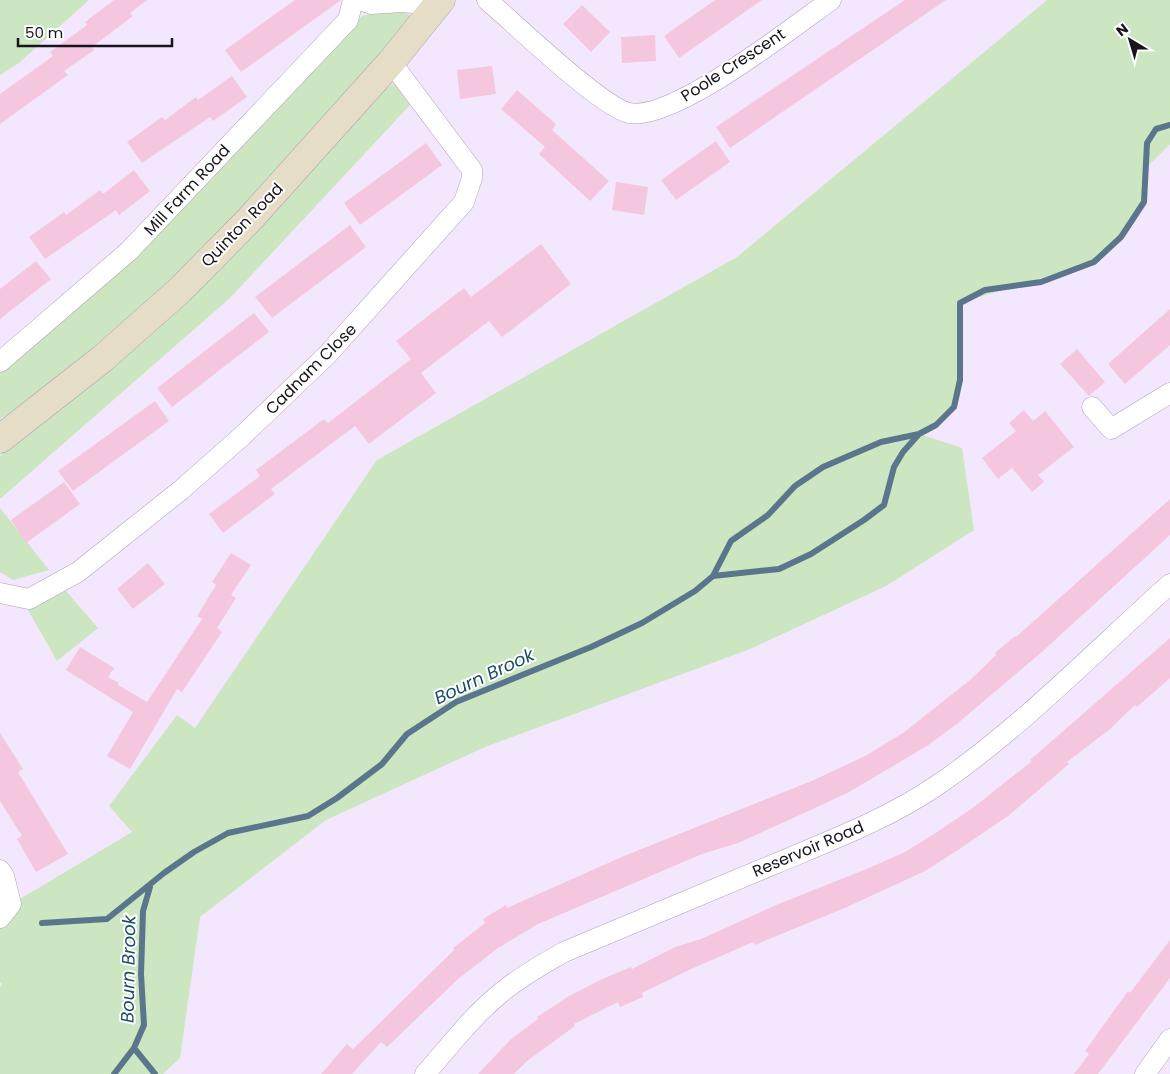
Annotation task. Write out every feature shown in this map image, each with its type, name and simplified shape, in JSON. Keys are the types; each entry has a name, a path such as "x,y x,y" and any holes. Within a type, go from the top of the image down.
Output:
{"street":[{"name":"Mill Farm Road","path":"0,362 130,251 348,20 353,0"},
{"path":"361,0 371,4 439,2"},
{"name":"Poole Crescent","path":"487,0 599,96 628,113 645,112 680,101 739,65 831,0"},
{"name":"Quinton Road","path":"6,432 102,359 180,290 249,220 391,62 439,2"},
{"name":"Cadnam Close","path":"0,592 29,599 78,572 181,490 327,356 464,202 472,178 472,170 391,62"},
{"path":"1092,407 1111,429 1170,393"},
{"name":"Reservoir Road","path":"425,1074 486,1006 528,973 564,952 833,840 894,811 938,785 978,756 1170,584"},
{"path":"0,870 4,876 11,904 0,918"},
{"path":"1144,1074 1170,1039"}],"green space":[{"path":"0,0 89,0 19,63 0,75"},
{"path":"1047,0 1170,0 1170,144 1145,169 1144,202 1121,237 1094,262 960,303 961,372 957,399 953,408 946,416 920,434 962,448 974,530 886,586 750,649 485,747 326,820 200,917 180,1058 163,1074 0,1074 0,987 2,984 0,982 0,926 20,899 132,832 109,806 177,715 195,728 377,460 737,257"},
{"path":"404,11 414,19 290,161 204,252 112,338 63,377 0,419 0,371 177,212 362,16"},
{"path":"394,83 410,105 230,298 0,499 0,456 378,95"},
{"path":"0,508 49,570 13,580 0,572"},
{"path":"66,591 98,628 57,661 28,610"}],"building":[{"path":"114,0 147,0 130,13 133,16 92,47 94,50 64,71 68,75 0,124 0,94 53,56 50,52 87,25 85,22"},
{"path":"295,0 341,0 241,72 225,50"},
{"path":"715,0 762,0 679,58 664,36"},
{"path":"905,0 946,0 730,148 716,127"},
{"path":"582,5 610,32 591,52 563,24"},
{"path":"655,35 656,61 622,63 621,37"},
{"path":"492,66 496,94 460,99 457,70"},
{"path":"232,76 247,97 213,121 210,117 142,163 127,142 162,117 165,120 196,97 198,100"},
{"path":"517,90 556,124 552,130 609,181 590,201 539,154 545,147 501,109"},
{"path":"716,141 730,162 676,200 661,180"},
{"path":"426,143 442,165 360,225 344,203"},
{"path":"134,170 150,191 119,215 116,210 45,259 29,237 64,212 66,215 100,190 103,194"},
{"path":"616,182 648,187 644,215 612,210"},
{"path":"350,225 366,247 272,318 255,297"},
{"path":"541,244 571,284 502,337 489,321 421,373 436,393 369,444 355,426 271,489 275,494 223,533 209,514 260,476 256,470 324,419 328,423 411,359 396,341 464,288 471,297"},
{"path":"36,261 51,279 0,319 0,289"},
{"path":"1170,309 1170,345 1125,384 1108,364"},
{"path":"254,313 269,332 172,407 157,388"},
{"path":"1077,349 1105,382 1089,396 1060,364"},
{"path":"155,401 169,421 73,491 58,471"},
{"path":"1024,410 1033,421 1045,411 1074,447 1038,475 1044,482 1032,492 1012,468 998,479 982,458 1016,431 1009,423"},
{"path":"64,482 80,504 26,543 11,520"},
{"path":"1170,499 1170,535 1043,651 958,723 927,746 849,792 813,809 738,843 702,854 536,925 498,948 457,980 387,1047 381,1042 352,1074 321,1074 347,1044 353,1049 454,950 453,948 485,923 483,919 506,905 507,908 624,856 814,780 867,755 903,733 970,680 996,655 995,653 1016,637"},
{"path":"231,553 251,565 231,595 236,598 217,628 222,632 182,692 177,689 130,769 107,756 133,712 66,670 80,647 114,668 108,677 147,702 202,619 197,616 216,585 212,582"},
{"path":"148,563 165,584 133,609 117,589"},
{"path":"1170,638 1170,678 1137,707 1135,705 1110,729 1067,762 1069,764 1008,816 925,871 847,907 755,945 753,942 689,970 642,993 643,997 620,1007 618,1002 574,1024 575,1026 527,1061 514,1074 478,1074 510,1040 538,1019 537,1017 569,996 602,979 631,967 632,969 675,947 701,939 776,905 869,868 905,852 934,834 974,807 1032,761 1030,760"},
{"path":"0,733 23,769 18,772 68,854 36,872 17,839 22,836 0,801"},
{"path":"1170,940 1170,978 1098,1074 1074,1074 1089,1054 1085,1051 1128,991 1130,993"}],"waterway":[{"name":"Bourn Brook","path":"42,923 107,919 164,873 194,852 228,833 308,816 337,798 382,764 407,734 456,702 591,647 642,623 695,591 713,576 731,541 768,515 795,486 823,467 881,442 919,434 936,425 954,407 960,380 960,303 985,290 1041,282 1094,262 1121,237 1144,202 1147,143 1156,129 1170,125"},
{"name":"Bourn Brook","path":"713,576 779,569 811,554 864,520 884,505 894,467 903,452 919,434"},
{"name":"Bourn Brook","path":"114,1074 134,1048 144,1025 141,974 143,911 150,887"},
{"path":"134,1048 155,1074"}]}
